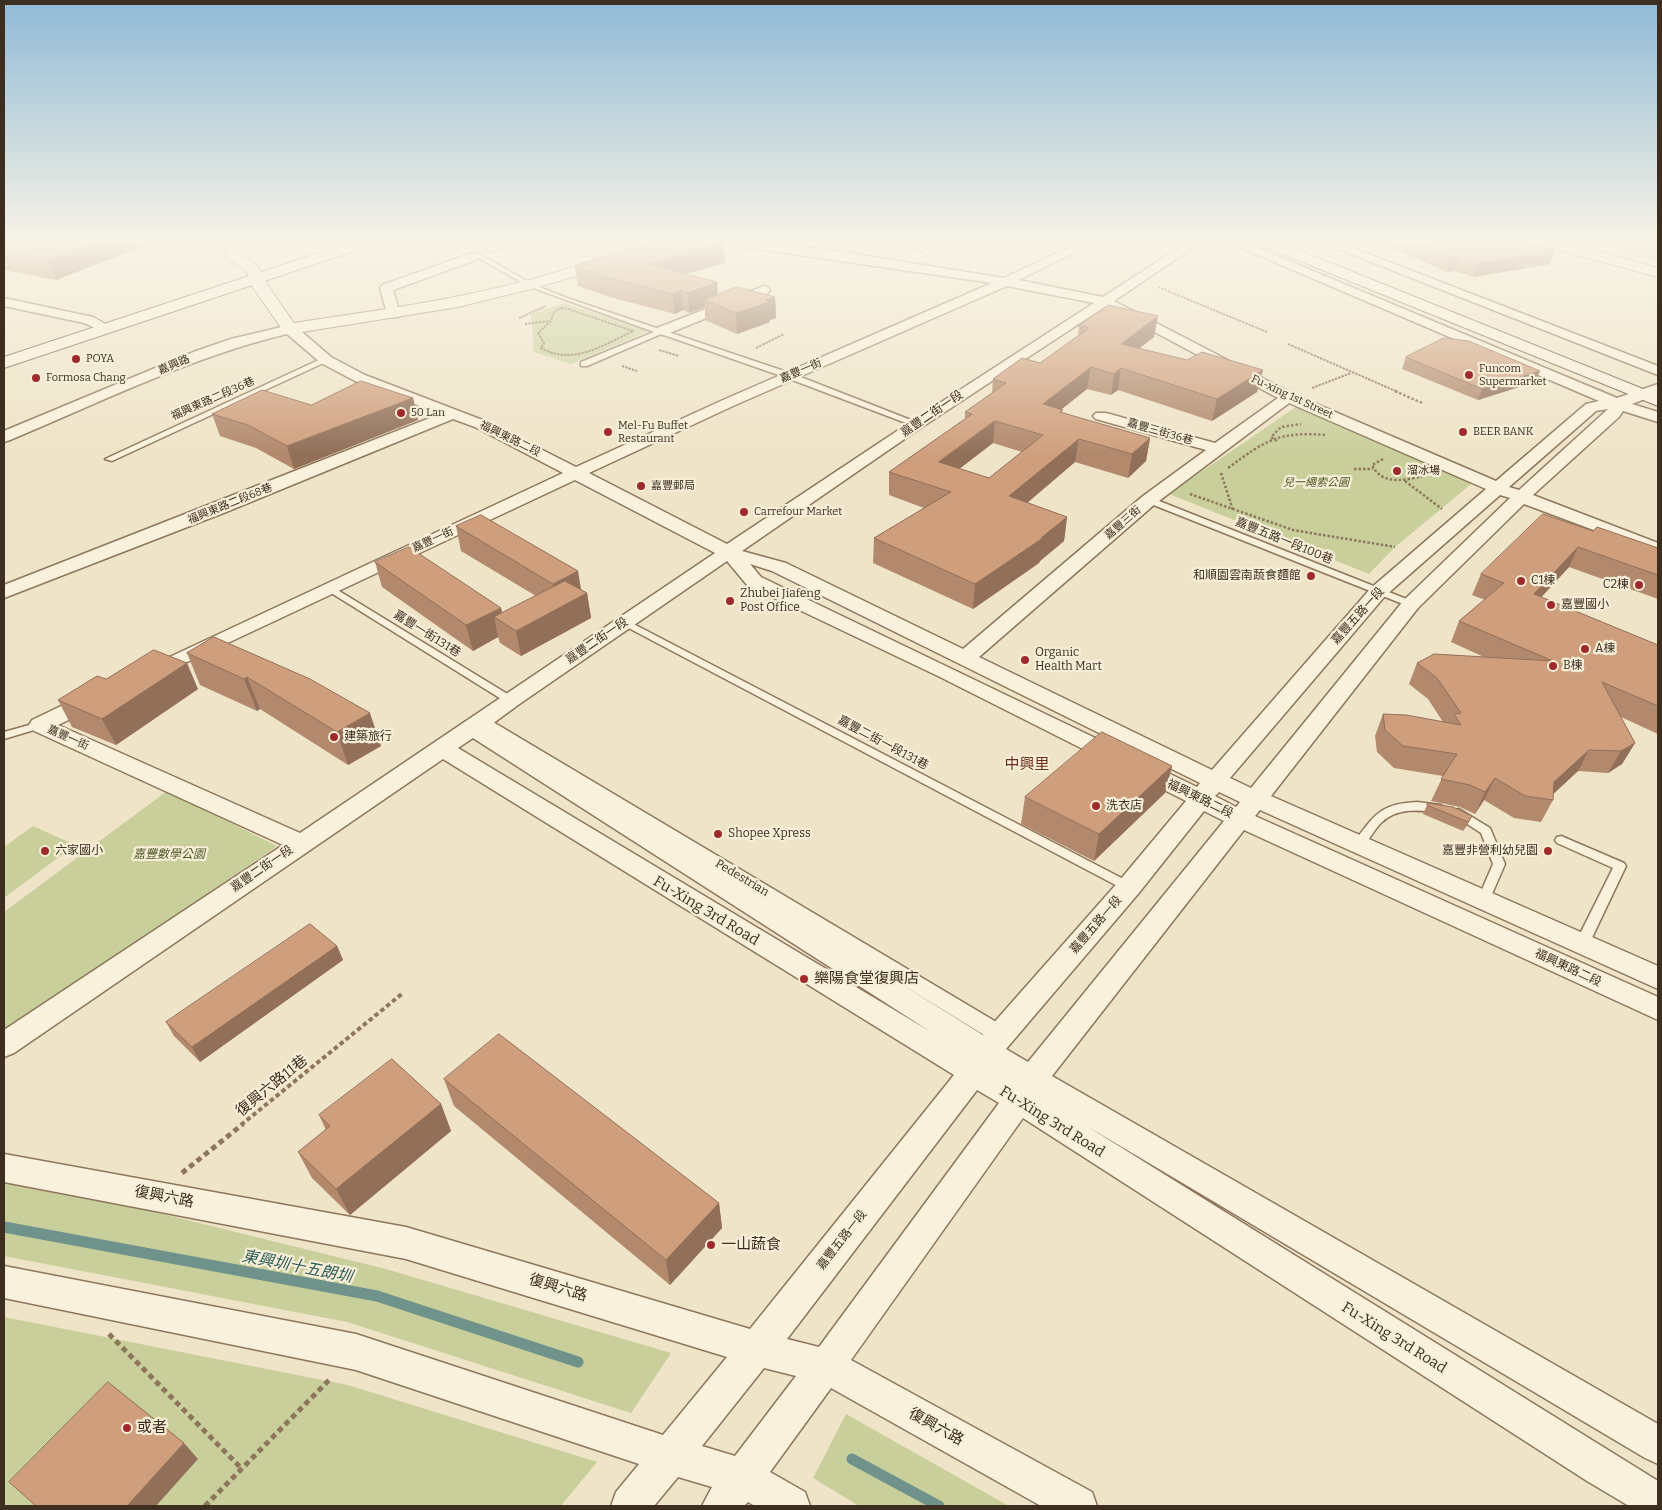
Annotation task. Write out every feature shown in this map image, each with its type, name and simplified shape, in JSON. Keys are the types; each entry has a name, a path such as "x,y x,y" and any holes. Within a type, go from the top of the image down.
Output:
{"main road":[{"path":"4,348 111,313"},
{"path":"4,363 107,329 147,313"},
{"path":"279,313 290,329"},
{"path":"1451,313 1655,392"},
{"path":"1468,313 1655,392"},
{"name":"嘉興路","path":"290,329 394,314"}],"street":[{"path":"58,313 88,320 107,329"},
{"path":"662,330 704,313"},
{"name":"嘉豐一街","path":"137,680 576,472 935,313"},
{"name":"嘉豐二街一段","path":"4,1045 478,724 624,622 730,553 916,424 1086,313"},
{"name":"Fu-xing 1st Street","path":"1129,313 1288,397 1498,488 1658,549"},
{"path":"1403,313 1618,404 1658,417"},
{"path":"1510,313 1658,371"},
{"name":"福興東路二段","path":"290,329 326,360 360,378 455,413 576,472 730,553 779,567 965,658 1208,791"},
{"name":"嘉興路","path":"4,437 201,354 236,342 290,329"},
{"name":"嘉豐五路一段","path":"630,1506 757,1349 987,1053 1378,592 1591,407 1618,404 1655,392"},
{"name":"嘉豐三街","path":"965,658 1149,500 1288,397"},
{"path":"721,1506 826,1366 1026,1090 1411,604 1521,497 1614,414 1618,404"},
{"name":"福興東路二段68巷","path":"4,592 220,508 455,413"},
{"name":"嘉豐三街36巷","path":"1101,416 1218,449"},
{"name":"福興東路二段","path":"730,553 754,581 947,673 1248,809 1658,1009"},
{"name":"嘉豐一街","path":"40,725 110,692"},
{"name":"Fu-Xing 3rd Road","path":"478,724 987,1053 1026,1090 1600,1468 1658,1502"},
{"name":"嘉豐一街","path":"40,725 301,843"},
{"name":"Fu-Xing 3rd Road","path":"441,748 987,1053"},
{"name":"福興東路二段","path":"1248,809 1358,845 1658,977"},
{"name":"Fu-Xing 3rd Road","path":"1026,1090 1658,1445"},
{"name":"復興六路","path":"4,1168 406,1243 757,1349 826,1366 1078,1506"},
{"path":"4,1282 356,1352 670,1456 742,1477 790,1506"}],"lane":[{"path":"610,313 790,376 916,424"},
{"path":"584,364 662,330"},
{"name":"福興東路二段36巷","path":"109,459 326,360"},
{"name":"嘉豐五路一段100巷","path":"1149,500 1411,604"},
{"name":"嘉豐一街131巷","path":"331,589 510,700"},
{"name":"嘉豐二街一段131巷","path":"624,622 1129,887"},
{"path":"4,736 40,725"},
{"path":"1358,845 1379,818 1396,808 1426,806 1460,813 1486,832 1499,864 1483,901"},
{"path":"1561,840 1620,866 1582,944"}],"path":[{"path":"519,318 530,313"},
{"path":"553,313 538,333 544,343 541,348 557,356 582,353 633,332 577,313"},
{"path":"1221,313 1267,332"},
{"path":"525,324 550,320"},
{"path":"734,357 784,334"},
{"path":"1288,344 1422,403"},
{"path":"1288,397 1351,372"},
{"path":"1214,476 1271,437 1281,427 1303,424"},
{"path":"1324,431 1328,440"},
{"path":"1271,437 1307,433 1327,435"},
{"path":"1271,437 1277,441"},
{"path":"1373,469 1374,462 1384,459"},
{"path":"1354,469 1373,469 1382,476 1404,480 1417,478 1420,472"},
{"path":"1222,472 1233,510"},
{"path":"1404,480 1442,509"},
{"path":"1194,488 1186,492 1293,530 1395,547"},
{"name":"復興六路11巷","path":"154,1196 403,993"},
{"path":"102,1326 242,1469"},
{"path":"205,1506 356,1352"}],"green space":[{"path":"596,313 649,331 571,364 534,352 531,314"},
{"name":"兒一繩索公園","path":"1297,406 1476,480 1395,547 1369,574 1169,494"},
{"name":"嘉豐數學公園","path":"167,791 277,846 4,1033 4,912"},
{"path":"33,826 75,845 4,898 4,847"},
{"path":"4,1175 386,1269 671,1353 631,1413 347,1322 4,1256"},
{"path":"4,1317 348,1385 597,1462 561,1506 4,1506"},
{"path":"846,1414 1009,1506 859,1506 813,1478"}],"building":[{"path":"1097,313 1147,313 1158,316 1121,344 1187,360 1202,352 1263,370 1217,399 1121,368 1114,374 1091,367 1043,404 1063,410 1060,412 1150,438 1132,454 1079,439 1009,496 1067,517 1041,538 1043,538 975,584 874,538 951,492 889,472 972,414 965,412 1006,383 993,379 1022,358 1040,363 1089,328 1079,326","holes":["995,421 1043,435 989,478 939,462"]},
{"path":"1444,338 1469,341 1540,371 1482,389 1406,357"},
{"path":"361,381 413,398 287,446 248,425 212,414 262,390 311,405"},
{"name":"嘉豐國小","path":"1543,514 1593,531 1597,527 1658,548 1658,575 1578,547 1534,594 1658,645 1658,706 1602,682 1635,743 1621,751 1589,750 1554,782 1553,800 1525,796 1495,778 1485,792 1470,785 1441,779 1457,754 1403,746 1385,730 1383,714 1406,715 1461,725 1454,714 1461,713 1437,678 1417,663 1434,654 1553,661 1459,621 1504,583 1481,574"},
{"path":"481,515 578,571 553,584 456,526"},
{"path":"409,547 501,608 466,625 375,562"},
{"path":"565,581 587,593 516,631 494,617"},
{"path":"214,637 310,679 370,713 337,732 247,677 244,679 187,653"},
{"path":"154,650 187,663 102,719 58,700 97,676 106,679"},
{"path":"1102,732 1172,766 1099,834 1025,797"},
{"path":"1428,803 1453,807 1472,816 1468,822 1427,805"},
{"path":"310,924 337,946 192,1047 166,1022"},
{"path":"499,1034 719,1203 666,1260 444,1079"},
{"path":"392,1059 441,1104 336,1189 298,1152 330,1126 319,1115"},
{"name":"或者","path":"108,1382 184,1443 127,1506 36,1506 9,1482"}],"waterway":[{"name":"東興圳十五朗圳","path":"4,1227 377,1296 578,1362"},
{"name":"東興圳十五朗圳","path":"852,1459 939,1506"}],"place":[{"name":"POYA","path":"76,359"},
{"name":"Funcom Supermarket","path":"1469,375"},
{"name":"Formosa Chang","path":"36,378"},
{"name":"50 Lan","path":"401,413"},
{"name":"Mel-Fu Buffet Restaurant","path":"608,432"},
{"name":"BEER BANK","path":"1463,432"},
{"name":"溜冰場","path":"1397,471"},
{"name":"嘉豐郵局","path":"641,486"},
{"name":"Carrefour Market","path":"744,512"},
{"name":"和順園雲南蔬食麵館","path":"1311,576"},
{"name":"C1棟","path":"1521,581"},
{"name":"C2棟","path":"1639,585"},
{"name":"Zhubei Jiafeng Post Office","path":"730,601"},
{"name":"嘉豐國小","path":"1551,605"},
{"name":"A棟","path":"1585,649"},
{"name":"Organic Health Mart","path":"1025,660"},
{"name":"B棟","path":"1553,666"},
{"name":"建築旅行","path":"334,737"},
{"name":"洗衣店","path":"1096,806"},
{"name":"Shopee Xpress","path":"718,834"},
{"name":"六家國小","path":"45,851"},
{"name":"嘉豐非營利幼兒園","path":"1548,851"},
{"name":"樂陽食堂復興店","path":"804,979"},
{"name":"一山蔬食","path":"711,1245"},
{"name":"或者","path":"127,1428"}],"district":[{"name":"中興里","path":"1027,765"}]}
